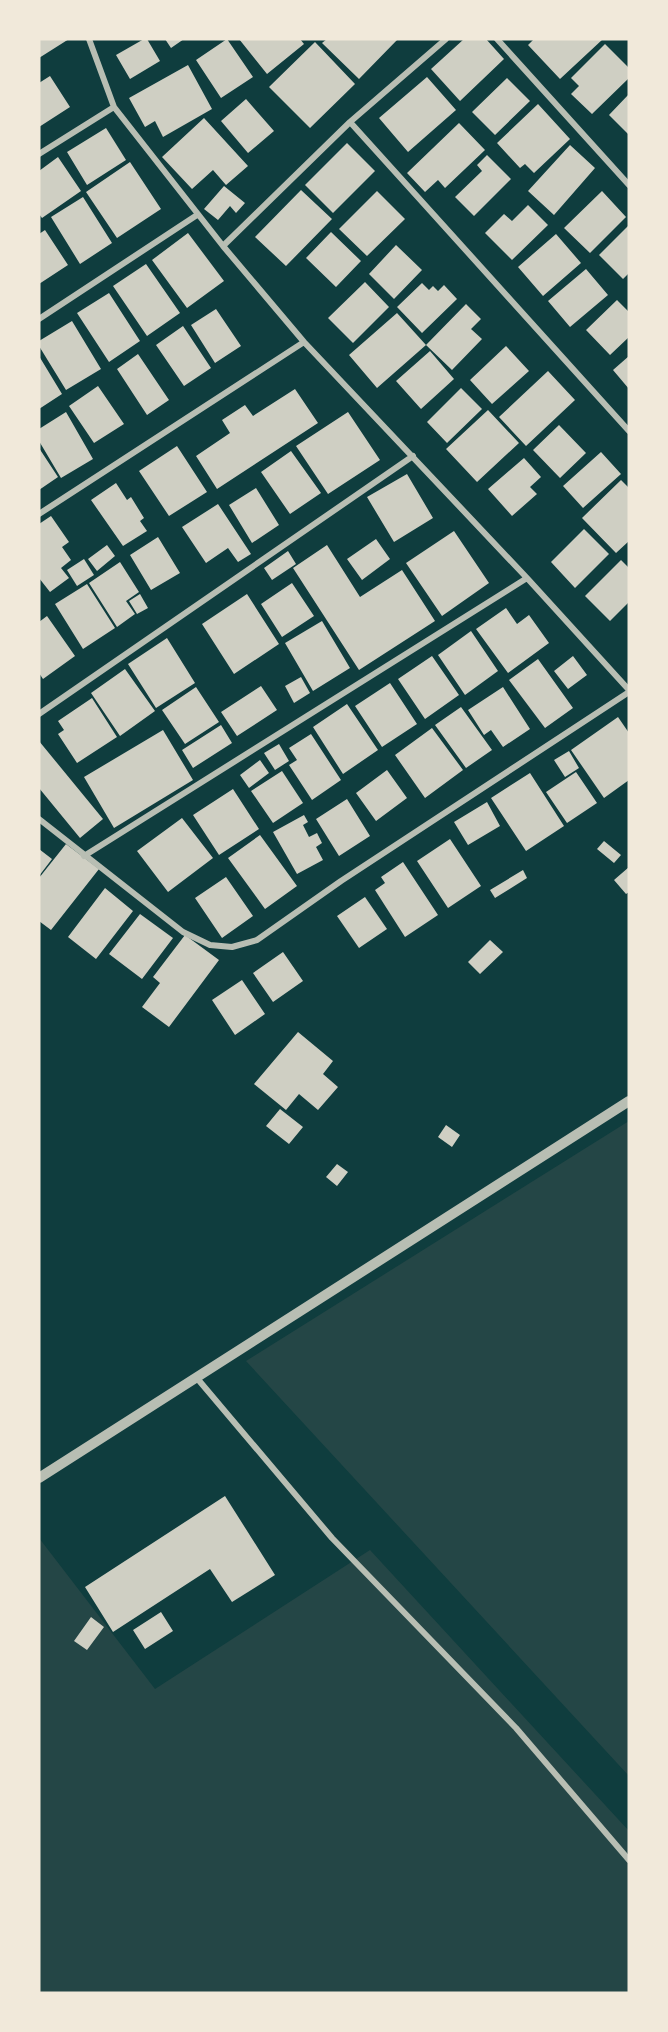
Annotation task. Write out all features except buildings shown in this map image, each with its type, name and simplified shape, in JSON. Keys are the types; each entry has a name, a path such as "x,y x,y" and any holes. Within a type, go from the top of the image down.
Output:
{"street":[{"path":"39,819 183,932 210,945 232,947 257,940 341,881 629,691 527,578 304,342 223,246 114,107 88,39"},
{"path":"223,246 350,122 446,39"},
{"path":"497,39 629,185"},
{"path":"39,154 114,107"},
{"path":"350,122 629,431"},
{"path":"39,319 197,214"},
{"path":"39,514 304,342"},
{"path":"39,714 413,456"},
{"path":"84,856 527,578"},
{"path":"39,1478 629,1101"},
{"path":"196,1377 332,1538 516,1728 629,1860"}],"shaded area":[{"path":"629,1121 629,1776 246,1361"},
{"path":"39,1538 155,1689 370,1550 629,1831 629,1993 39,1993"}]}
